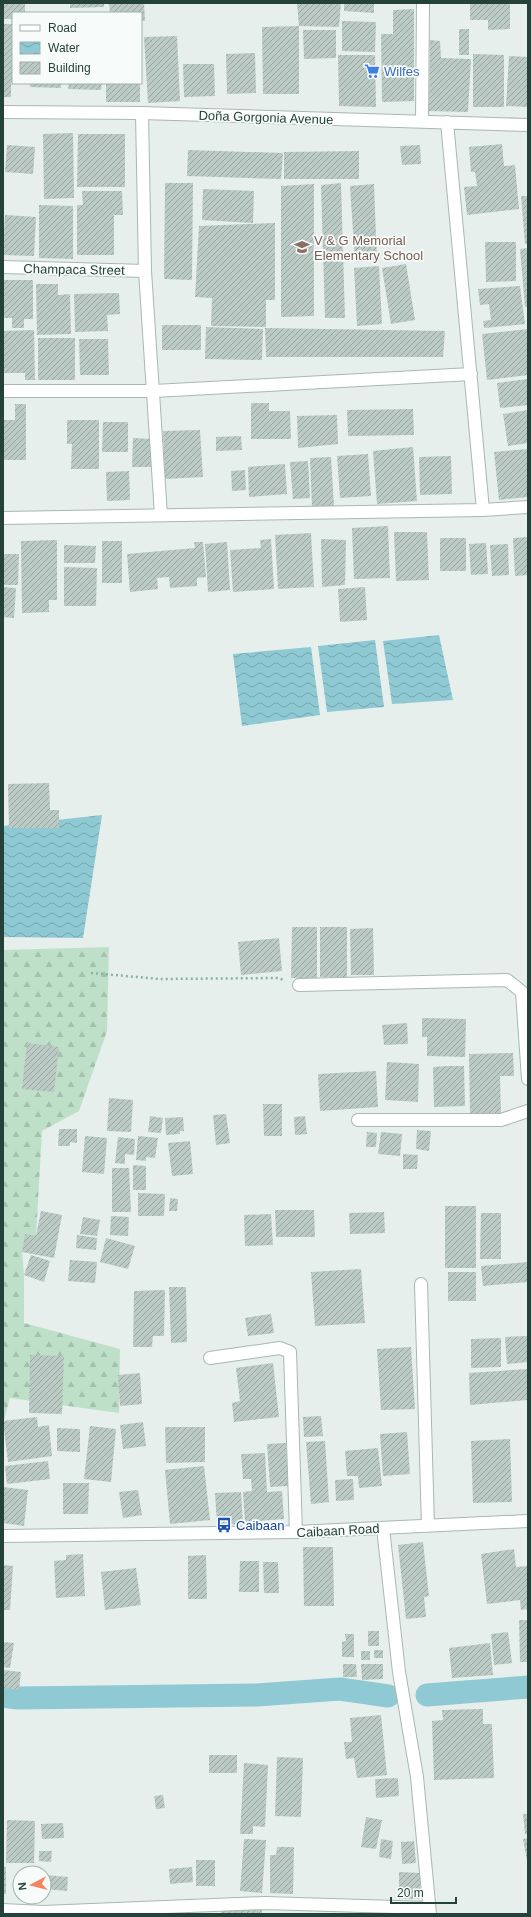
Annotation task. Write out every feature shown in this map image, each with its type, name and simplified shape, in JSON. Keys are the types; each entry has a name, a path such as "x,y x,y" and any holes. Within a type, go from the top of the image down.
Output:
{"street":[{"path":"422,121 423,3"},
{"name":"Doña Gorgonia Avenue","path":"3,112 142,113 528,125"},
{"path":"142,113 145,270 161,515"},
{"path":"447,122 483,510"},
{"name":"Champaca Street","path":"3,267 145,270"},
{"path":"3,391 154,391 471,374"},
{"path":"3,518 528,508"},
{"path":"299,985 507,980 522,992 528,1079"},
{"path":"358,1120 501,1120 528,1111"},
{"path":"421,1284 428,1526"},
{"path":"210,1358 280,1348 290,1352 296,1532"},
{"name":"Caibaan Road","path":"3,1536 296,1532 528,1521"},
{"path":"3,1910 43,1912 265,1903 429,1911 417,1777 399,1672 383,1528"}],"path":[{"path":"91,973 160,979 277,978 299,985"}],"green space":[{"path":"109,947 107,1031 79,1111 42,1131 36,1236 22,1252 24,1275 24,1323 120,1349 119,1413 10,1398 3,1424 3,950"}],"water":[{"path":"439,635 453,700 392,704 383,641"},
{"path":"375,640 384,707 327,712 318,646"},
{"path":"311,647 320,715 242,726 233,654"},
{"path":"102,815 83,938 3,937 3,826"}],"building":[{"path":"3,3 25,3 25,12 12,12 12,19 3,19"},
{"path":"70,3 104,3 104,7 70,8"},
{"path":"109,3 144,3 145,21 142,21 142,12 110,12"},
{"path":"297,3 341,3 339,27 299,26"},
{"path":"344,3 374,3 374,13 344,11"},
{"path":"470,3 510,3 510,29 488,30 488,20 470,20"},
{"path":"414,9 414,101 382,102 381,34 393,34 393,10"},
{"path":"342,21 376,22 375,52 342,51"},
{"path":"3,24 12,24 11,97 3,97"},
{"path":"299,26 299,94 263,94 262,27"},
{"path":"459,29 469,29 469,55 459,55"},
{"path":"303,30 336,30 336,58 304,59"},
{"path":"177,36 180,101 148,103 144,37"},
{"path":"430,40 440,41 441,58 471,59 468,112 429,111"},
{"path":"255,53 256,93 227,94 226,54"},
{"path":"473,54 504,55 504,107 473,107"},
{"path":"338,55 375,55 376,107 339,106"},
{"path":"509,56 528,57 528,107 506,106"},
{"path":"183,64 214,64 215,96 184,97"},
{"path":"30,84 61,84 61,88 30,87"},
{"path":"69,84 102,84 101,90 68,89"},
{"path":"106,84 140,84 140,102 106,102"},
{"path":"73,133 74,198 44,199 43,134"},
{"path":"78,134 125,134 125,187 77,187"},
{"path":"502,144 504,166 515,165 519,209 467,215 464,187 477,186 475,172 471,172 469,147"},
{"path":"7,145 35,147 33,174 5,172"},
{"path":"420,145 421,164 402,165 400,146"},
{"path":"188,150 283,153 281,179 187,176"},
{"path":"359,151 359,179 284,179 284,152"},
{"path":"165,183 193,183 192,280 164,279"},
{"path":"341,183 345,318 325,318 321,185"},
{"path":"314,184 314,316 281,317 281,186"},
{"path":"374,184 377,261 355,262 350,186"},
{"path":"203,189 254,191 253,223 202,220"},
{"path":"82,191 122,191 123,215 114,215 114,255 77,255 77,205 83,205"},
{"path":"521,196 528,196 528,244 525,244"},
{"path":"39,205 73,206 73,259 39,258"},
{"path":"5,215 36,217 34,256 3,255"},
{"path":"275,223 275,300 266,300 266,327 211,326 212,298 195,297 199,226"},
{"path":"485,242 516,242 516,281 486,282"},
{"path":"528,248 528,307 525,307 520,249"},
{"path":"406,264 415,320 391,324 382,268"},
{"path":"379,266 382,324 357,326 354,268"},
{"path":"3,280 33,280 33,319 24,319 24,328 12,328 12,318 3,318"},
{"path":"36,284 58,284 58,295 70,294 71,334 37,335"},
{"path":"520,286 525,324 484,328 483,321 491,320 489,304 480,305 478,289"},
{"path":"119,293 120,314 107,315 108,331 75,332 74,294"},
{"path":"162,325 201,325 201,350 162,350"},
{"path":"206,327 263,329 262,360 205,359"},
{"path":"265,328 445,331 443,357 266,357"},
{"path":"528,329 528,375 487,380 482,334"},
{"path":"34,330 35,380 25,380 25,373 3,373 3,331"},
{"path":"38,338 75,338 75,380 38,380"},
{"path":"79,339 108,339 109,375 80,375"},
{"path":"528,379 528,405 500,408 497,383"},
{"path":"251,403 269,403 269,411 290,411 291,439 251,439"},
{"path":"15,404 26,404 26,460 3,460 3,420 15,420"},
{"path":"413,409 414,435 348,436 347,410"},
{"path":"528,410 528,443 508,446 503,414"},
{"path":"337,415 338,444 298,448 297,416"},
{"path":"67,420 99,420 99,469 71,469 72,444 67,444"},
{"path":"103,422 128,422 128,452 102,452"},
{"path":"200,430 203,477 165,479 163,431"},
{"path":"241,436 242,450 216,451 216,437"},
{"path":"133,438 152,439 151,467 132,467"},
{"path":"413,447 417,501 377,504 373,451"},
{"path":"528,449 528,497 499,500 494,452"},
{"path":"368,454 371,496 340,498 337,456"},
{"path":"451,456 452,494 420,495 419,457"},
{"path":"331,457 334,506 312,507 310,458"},
{"path":"308,461 310,498 293,499 290,462"},
{"path":"285,464 287,494 249,497 248,467"},
{"path":"245,470 246,490 232,491 231,471"},
{"path":"129,471 130,500 107,501 106,472"},
{"path":"388,526 390,578 354,579 352,528"},
{"path":"394,532 427,532 429,580 396,581"},
{"path":"311,533 314,587 278,589 275,535"},
{"path":"528,537 528,575 515,576 513,538"},
{"path":"440,538 466,538 466,571 440,571"},
{"path":"271,539 274,589 233,592 230,550 261,548 260,540"},
{"path":"321,539 346,540 345,585 322,587"},
{"path":"57,540 57,600 49,600 49,612 22,613 21,541"},
{"path":"102,541 122,541 122,583 102,583"},
{"path":"194,542 203,542 206,577 197,578 197,586 170,588 169,577 157,578 158,589 130,592 127,554 195,548"},
{"path":"227,542 230,590 208,592 205,544"},
{"path":"486,543 488,574 471,575 469,544"},
{"path":"508,544 509,575 492,576 490,545"},
{"path":"64,545 96,546 95,563 64,563"},
{"path":"3,554 19,554 18,585 3,585"},
{"path":"64,567 97,568 96,606 64,606"},
{"path":"3,587 16,588 14,618 3,617"},
{"path":"365,587 367,620 340,622 338,589"},
{"path":"49,783 50,810 59,810 59,828 9,828 8,784"},
{"path":"292,927 317,927 317,978 291,978"},
{"path":"320,927 347,927 347,977 320,977"},
{"path":"373,928 374,975 351,975 350,929"},
{"path":"279,938 282,971 241,975 238,942"},
{"path":"422,1018 466,1019 465,1057 427,1056 427,1037 422,1037"},
{"path":"407,1023 408,1044 384,1045 382,1025"},
{"path":"27,1043 59,1047 54,1092 22,1089"},
{"path":"513,1053 514,1076 500,1076 501,1114 470,1115 469,1054"},
{"path":"387,1062 419,1064 418,1102 385,1100"},
{"path":"464,1066 465,1106 434,1107 433,1067"},
{"path":"376,1071 378,1107 320,1111 318,1074"},
{"path":"109,1098 133,1100 131,1132 107,1131"},
{"path":"263,1104 282,1104 282,1136 264,1136"},
{"path":"226,1114 230,1143 216,1145 213,1115"},
{"path":"150,1116 163,1118 161,1133 148,1132"},
{"path":"305,1116 307,1134 295,1135 294,1117"},
{"path":"183,1117 184,1131 180,1131 180,1134 166,1135 165,1118"},
{"path":"59,1129 77,1129 77,1143 70,1142 70,1146 58,1146"},
{"path":"417,1130 431,1131 429,1151 416,1149"},
{"path":"367,1132 377,1133 376,1147 366,1147"},
{"path":"381,1132 402,1134 400,1156 378,1154"},
{"path":"85,1136 107,1138 104,1174 82,1172"},
{"path":"138,1136 158,1138 155,1158 146,1157 146,1161 136,1160"},
{"path":"118,1137 135,1139 134,1155 125,1154 125,1164 115,1163"},
{"path":"190,1141 193,1174 172,1176 168,1143"},
{"path":"403,1154 418,1155 417,1169 403,1169"},
{"path":"133,1165 146,1166 146,1190 133,1190"},
{"path":"112,1168 129,1168 131,1212 112,1212"},
{"path":"138,1193 165,1194 164,1216 138,1216"},
{"path":"170,1198 178,1199 177,1211 169,1211"},
{"path":"445,1206 476,1206 476,1268 445,1268"},
{"path":"275,1210 314,1210 315,1237 276,1237"},
{"path":"41,1211 62,1215 54,1258 22,1252 25,1234 36,1236"},
{"path":"384,1212 385,1233 350,1234 349,1213"},
{"path":"481,1213 501,1213 501,1259 480,1259"},
{"path":"271,1214 273,1245 245,1246 244,1215"},
{"path":"111,1216 129,1217 128,1236 110,1235"},
{"path":"83,1217 100,1220 97,1236 80,1234"},
{"path":"77,1235 97,1238 96,1250 76,1248"},
{"path":"106,1238 135,1246 128,1269 100,1262"},
{"path":"31,1255 50,1261 44,1282 24,1275"},
{"path":"70,1260 97,1262 95,1283 68,1281"},
{"path":"528,1262 528,1282 483,1286 481,1266"},
{"path":"361,1269 365,1323 315,1326 311,1272"},
{"path":"448,1272 476,1272 476,1301 448,1301"},
{"path":"169,1287 186,1287 187,1342 171,1343"},
{"path":"165,1290 164,1336 153,1336 152,1347 133,1347 134,1291"},
{"path":"271,1314 274,1333 248,1336 245,1318"},
{"path":"528,1336 528,1362 507,1364 505,1337"},
{"path":"501,1338 501,1367 471,1368 471,1339"},
{"path":"411,1347 415,1409 381,1410 377,1349"},
{"path":"30,1355 64,1356 62,1414 29,1413"},
{"path":"273,1363 279,1417 234,1422 232,1403 240,1401 236,1368"},
{"path":"528,1369 528,1400 470,1405 469,1373"},
{"path":"140,1373 142,1404 120,1406 118,1375"},
{"path":"321,1416 323,1436 304,1437 303,1417"},
{"path":"37,1417 38,1427 49,1425 52,1456 8,1462 3,1421"},
{"path":"143,1422 146,1446 123,1449 120,1425"},
{"path":"90,1426 116,1429 111,1482 84,1479"},
{"path":"165,1427 205,1427 205,1462 166,1463"},
{"path":"57,1428 80,1429 80,1452 57,1451"},
{"path":"407,1432 410,1474 383,1476 380,1434"},
{"path":"510,1439 512,1502 473,1503 471,1441"},
{"path":"325,1441 329,1502 311,1504 306,1442"},
{"path":"286,1443 288,1486 270,1487 267,1444"},
{"path":"378,1448 382,1486 359,1488 358,1476 347,1476 345,1451"},
{"path":"265,1453 267,1492 282,1491 284,1519 245,1522 243,1492 252,1491 251,1479 243,1479 241,1454"},
{"path":"48,1461 50,1479 7,1484 5,1466"},
{"path":"204,1466 210,1520 170,1524 165,1470"},
{"path":"353,1479 354,1500 336,1501 335,1480"},
{"path":"63,1483 89,1483 88,1514 63,1514"},
{"path":"3,1487 28,1490 24,1526 3,1523"},
{"path":"138,1490 142,1515 123,1518 119,1492"},
{"path":"241,1492 243,1524 217,1525 215,1493"},
{"path":"423,1542 429,1596 424,1597 426,1617 406,1619 398,1545"},
{"path":"303,1547 333,1547 334,1606 304,1606"},
{"path":"514,1549 516,1567 528,1566 528,1609 521,1610 520,1600 487,1604 481,1554"},
{"path":"83,1554 85,1596 56,1598 54,1561 66,1560 66,1555"},
{"path":"206,1555 207,1599 188,1599 188,1556"},
{"path":"240,1561 259,1561 259,1592 239,1592"},
{"path":"263,1562 278,1562 279,1593 264,1593"},
{"path":"3,1565 13,1566 10,1610 3,1610"},
{"path":"136,1568 141,1605 105,1610 101,1572"},
{"path":"519,1620 528,1620 528,1662 520,1662"},
{"path":"368,1631 379,1631 379,1646 368,1646"},
{"path":"508,1632 512,1663 494,1665 491,1634"},
{"path":"345,1634 354,1634 354,1657 342,1657 342,1642 346,1641"},
{"path":"3,1642 14,1643 10,1668 3,1667"},
{"path":"490,1643 493,1675 452,1678 449,1648"},
{"path":"374,1650 383,1650 383,1658 374,1658"},
{"path":"361,1651 370,1651 370,1660 361,1660"},
{"path":"343,1664 356,1664 357,1677 343,1677"},
{"path":"361,1664 383,1664 383,1679 362,1680"},
{"path":"3,1670 21,1672 19,1690 3,1688"},
{"path":"483,1709 483,1724 492,1724 494,1778 434,1780 432,1721 443,1720 442,1710"},
{"path":"381,1715 387,1775 357,1778 354,1758 346,1759 344,1742 352,1742 350,1718"},
{"path":"209,1755 237,1755 237,1773 209,1773"},
{"path":"277,1757 303,1758 301,1817 275,1816"},
{"path":"244,1763 268,1765 265,1827 253,1826 253,1834 240,1834"},
{"path":"398,1778 399,1796 376,1798 375,1779"},
{"path":"163,1795 165,1808 156,1809 154,1796"},
{"path":"523,1814 528,1814 528,1834 525,1834"},
{"path":"366,1817 382,1820 376,1849 361,1847"},
{"path":"7,1820 35,1821 34,1863 6,1863"},
{"path":"63,1823 64,1838 42,1839 41,1824"},
{"path":"528,1838 528,1860 527,1861 523,1839"},
{"path":"244,1839 266,1840 262,1893 240,1891"},
{"path":"381,1839 393,1841 391,1859 379,1857"},
{"path":"414,1841 416,1863 402,1864 401,1842"},
{"path":"277,1847 294,1847 293,1894 270,1893 270,1855 276,1855"},
{"path":"39,1851 52,1851 51,1862 39,1861"},
{"path":"196,1860 215,1860 215,1886 196,1886"},
{"path":"3,1867 6,1867 6,1894 3,1894"},
{"path":"192,1867 193,1882 170,1884 169,1869"},
{"path":"399,1872 420,1873 420,1899 399,1899"},
{"path":"52,1876 68,1877 67,1891 52,1890"},
{"path":"221,1908 262,1910 262,1914 221,1914"}],"waterway":[{"path":"427,1695 528,1687"},
{"path":"3,1696 18,1698 257,1695 340,1689 388,1696"}],"place":[{"name":"Wilfes","path":"372,71"},
{"name":"V & G Memorial Elementary School","path":"302,247"},
{"name":"Caibaan","path":"224,1525"}]}
